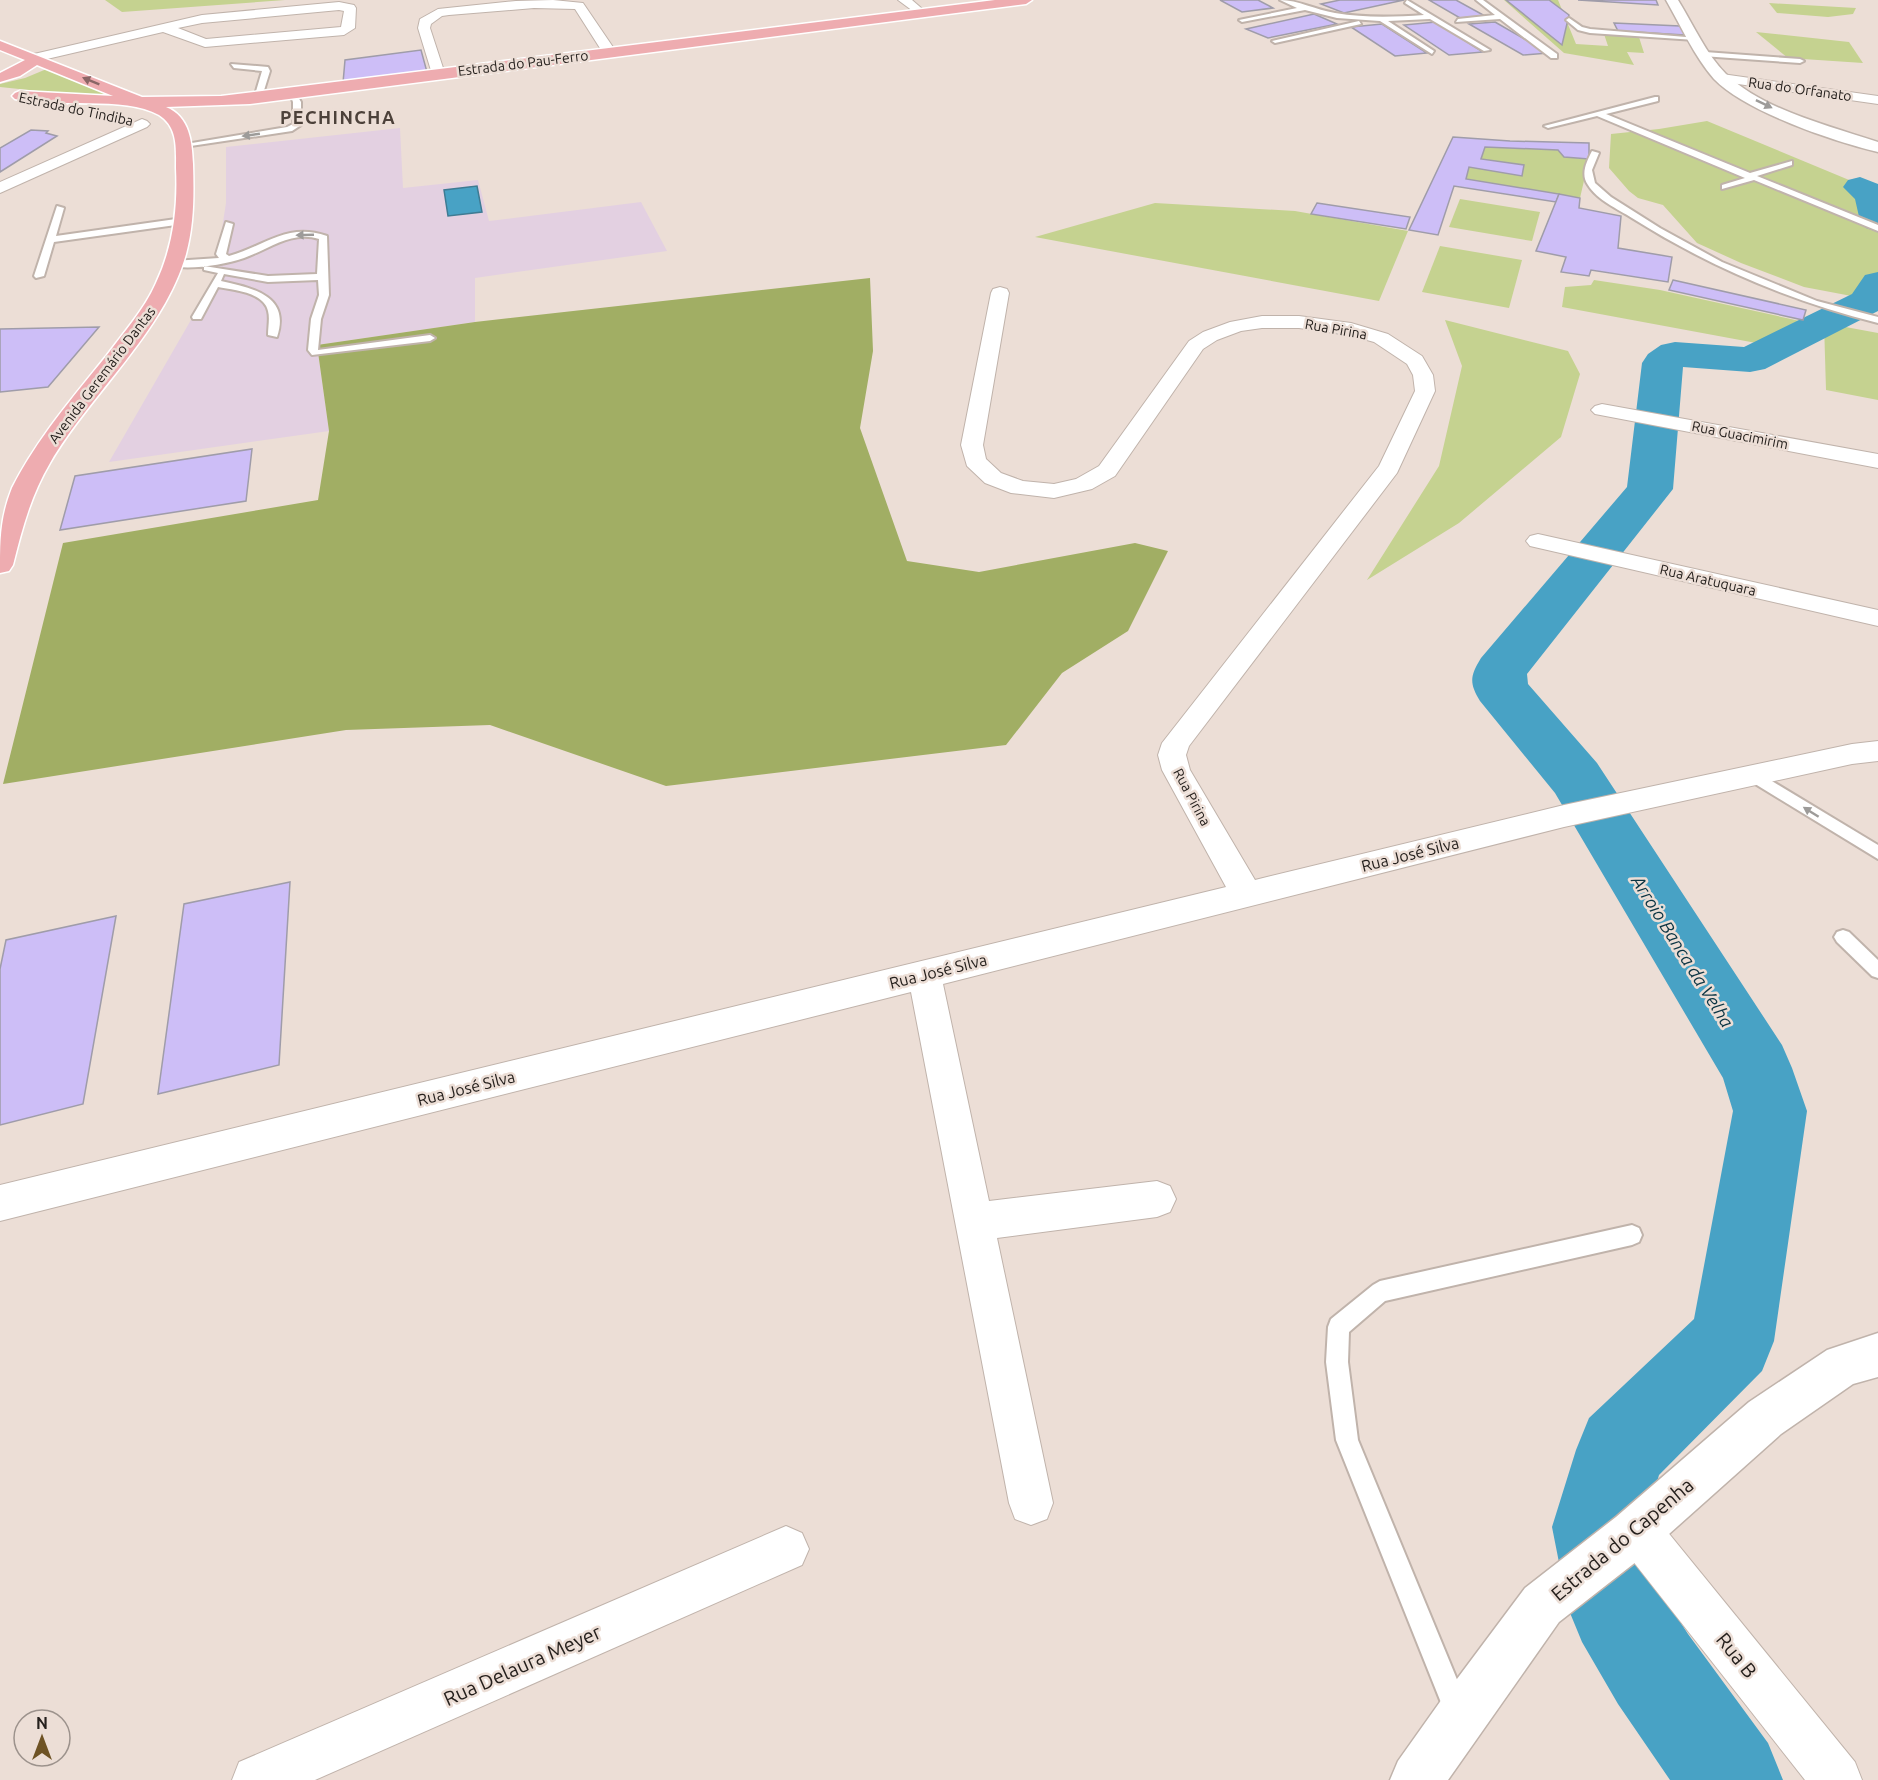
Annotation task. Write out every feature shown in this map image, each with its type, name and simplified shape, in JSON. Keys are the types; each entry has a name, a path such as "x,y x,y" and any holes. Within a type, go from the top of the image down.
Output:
{"main road":[{"name":"Estrada do Pau-Ferro","path":"20,96 145,103 196,103 254,98 1026,0"},
{"path":"0,45 165,112 175,137"},
{"path":"0,78 15,73 35,59"},
{"name":"Estrada do Tindiba","path":"0,94 20,96 142,124 175,137"},
{"path":"175,137 190,116 217,106 254,98"},
{"name":"Avenida Geremário Dantas","path":"0,565 15,510 28,480 48,448 156,302 172,268 187,196 175,137"}],"street":[{"path":"438,74 424,28 425,22 438,13 449,11 548,0 571,2 579,6 610,53"},
{"path":"904,0 921,13"},
{"path":"1672,0 1722,78 1740,92 1770,107 1878,147"},
{"path":"35,59 162,27 207,18 339,6 350,8 350,26 344,31 224,42 196,42 162,27"},
{"name":"Rua do Orfanato","path":"1722,78 1878,100"},
{"path":"0,188 142,124"},
{"name":"Rua Pirina","path":"1000,292 972,445 975,461 993,478 1019,488 1054,491 1084,484 1107,471 1196,345 1210,336 1237,326 1262,322 1299,322 1351,329 1382,338 1402,350 1415,360 1423,375 1425,391 1389,468 1176,743 1172,755 1176,770 1247,895"},
{"name":"Rua Guacimirim","path":"1602,410 1878,461"},
{"name":"Rua Aratuquara","path":"1538,541 1878,618"},
{"name":"Rua José Silva","path":"0,1203 1564,816 1878,750"},
{"path":"924,975 1031,1503"},
{"path":"974,1222 1157,1199"},
{"name":"Estrada do Capenha","path":"1417,1780 1542,1605 1635,1532 1765,1418 1842,1365 1878,1355"},
{"name":"Rua B","path":"1635,1532 1837,1780"},
{"name":"Rua Delaura Meyer","path":"257,1780 786,1549"}],"lane":[{"path":"1283,0 1297,6 1380,21 1432,52"},
{"path":"1479,0 1554,56"},
{"path":"1297,6 1315,2"},
{"path":"1407,2 1486,50"},
{"path":"1242,20 1307,8"},
{"path":"1275,41 1346,25 1431,17"},
{"path":"1458,21 1500,17"},
{"path":"1569,20 1580,29 1590,31 1695,38"},
{"path":"1705,54 1800,61"},
{"path":"234,66 265,69 254,98"},
{"path":"175,137 289,129 297,125 297,102 292,94"},
{"path":"1548,126 1654,99"},
{"path":"1598,114 1878,228"},
{"path":"1595,153 1588,170 1591,184 1608,199 1657,230 1719,264 1793,295 1878,320"},
{"path":"1725,187 1789,163"},
{"path":"39,276 60,208"},
{"path":"50,240 183,221"},
{"path":"197,317 216,283 220,254 229,224"},
{"path":"172,268 220,264 280,238 317,234 324,238 322,277 324,296 316,319 314,350 316,353 430,338"},
{"path":"220,264 268,279 322,277"},
{"path":"216,283 258,294 270,303 273,311 273,335"},
{"path":"1752,775 1878,853"},
{"path":"1843,937 1878,971"},
{"path":"1460,1717 1347,1440 1336,1362 1339,1327 1380,1292 1632,1235"}],"shaded area":[{"path":"400,128 403,188 478,180 489,221 641,202 667,251 475,278 475,322 317,345 329,431 109,462 214,280 226,203 226,147"}],"green space":[{"path":"105,0 285,0 122,12"},
{"path":"1504,0 1558,0 1576,44 1608,46 1603,31 1638,34 1644,53 1627,52 1634,65 1564,53"},
{"path":"1769,3 1856,8 1853,14 1828,17 1777,13"},
{"path":"1756,32 1849,42 1863,63 1788,58"},
{"path":"49,68 114,96 105,98 0,87 0,84 25,78"},
{"path":"1707,121 1878,192 1878,301 1804,287 1697,243 1663,205 1638,198 1609,168 1611,134"},
{"path":"1485,147 1558,150 1564,157 1589,159 1580,198 1466,179 1469,167 1523,165 1481,159"},
{"path":"1460,199 1540,212 1532,241 1449,227"},
{"path":"1155,203 1295,211 1408,231 1379,301 1035,237"},
{"path":"1440,246 1522,260 1509,308 1422,292"},
{"path":"870,278 873,351 860,428 907,561 979,572 1135,543 1168,551 1128,631 1062,673 1006,745 666,786 490,725 346,730 3,784 63,543 318,500 329,431 317,345 475,322"},
{"path":"1594,280 1660,290 1800,321 1767,345 1562,307 1565,287 1591,285"},
{"path":"1445,320 1568,351 1580,374 1561,437 1459,523 1367,580 1439,466 1462,366"},
{"path":"1824,323 1878,333 1878,400 1826,390"}],"water":[{"path":"477,186 482,212 448,216 444,190"}],"building":[{"path":"1220,0 1258,0 1273,8 1242,12"},
{"path":"1340,0 1404,0 1344,13 1321,4"},
{"path":"1429,0 1456,0 1485,16 1460,18"},
{"path":"1506,0 1549,0 1569,15 1562,45"},
{"path":"1578,0 1656,0 1658,5"},
{"path":"1314,14 1337,24 1268,38 1246,29"},
{"path":"1436,22 1483,52 1449,55 1404,25"},
{"path":"1495,22 1549,53 1523,55 1469,24"},
{"path":"1614,23 1680,26 1685,35 1618,31"},
{"path":"1382,24 1427,53 1395,56 1351,27"},
{"path":"421,50 427,72 343,83 345,60"},
{"path":"31,130 48,131 46,133 57,136 0,172 0,148"},
{"path":"1453,137 1589,143 1589,159 1564,157 1558,150 1485,147 1481,159 1524,165 1522,176 1469,167 1466,179 1559,194 1556,202 1454,186 1438,235 1409,230"},
{"path":"1559,194 1580,198 1579,208 1621,216 1618,248 1672,257 1668,282 1591,270 1589,276 1561,272 1566,257 1536,251"},
{"path":"1317,203 1410,217 1406,229 1311,214"},
{"path":"1673,280 1806,310 1803,320 1669,290"},
{"path":"99,327 48,387 0,392 0,329"},
{"path":"252,449 246,501 60,530 75,476"},
{"path":"290,882 279,1065 158,1094 184,904"},
{"path":"116,916 83,1104 0,1125 0,969 6,940"}],"waterway":[{"name":"Arroio Banca da Velha","path":"1860,187 1871,195 1878,221"},
{"name":"Arroio Banca da Velha","path":"1731,1780 1653,1669 1616,1608 1598,1527 1621,1450 1732,1341 1770,1111 1756,1068 1576,778 1500,688 1500,671 1650,489 1663,363 1675,354 1750,360 1866,302 1878,283"}],"district":[{"name":"PECHINCHA","path":"338,117"}]}
